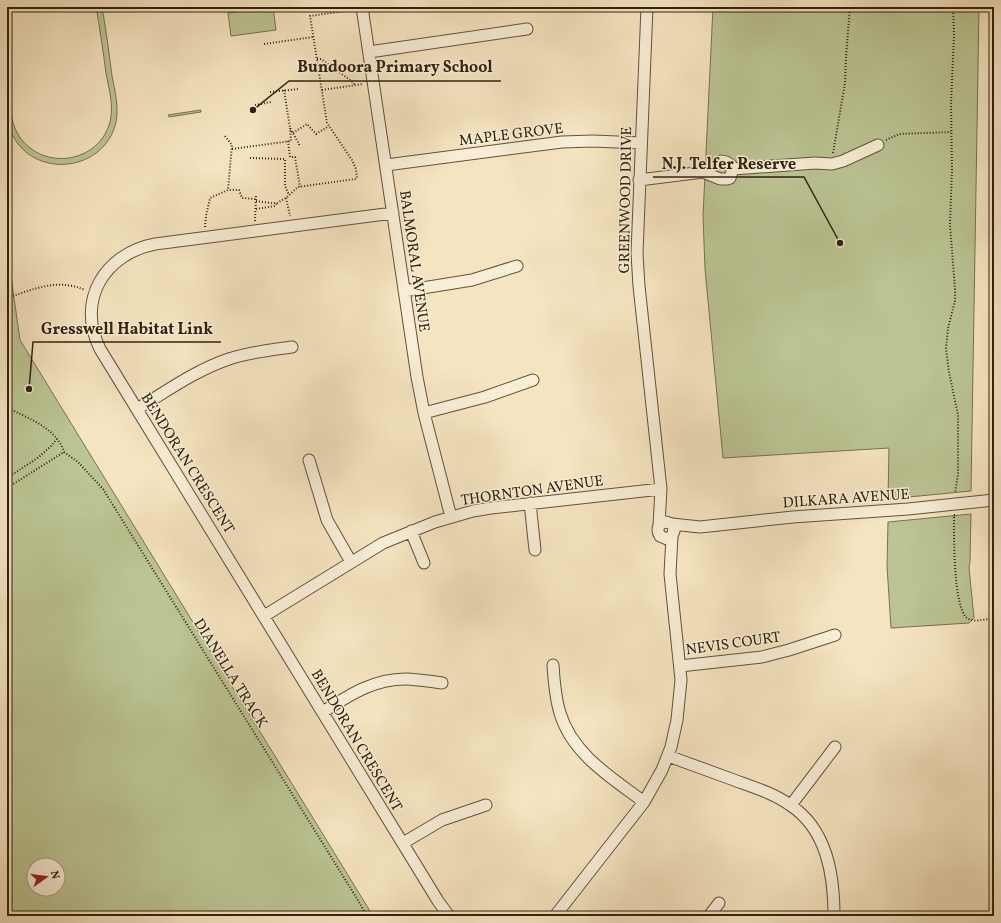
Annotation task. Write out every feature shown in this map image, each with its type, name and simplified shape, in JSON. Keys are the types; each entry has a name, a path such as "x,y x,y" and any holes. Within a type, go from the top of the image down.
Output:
{"street":[{"name":"GREENWOOD DRIVE","path":"555,916 644,802 656,782 668,756 679,708 681,680 680,666 670,574 660,531 661,488 638,281 637,238 647,7"},
{"name":"BALMORAL AVENUE","path":"357,8 369,52 417,377 424,413 451,516"},
{"path":"369,52 527,29"},
{"name":"MAPLE GROVE","path":"386,165 562,142 593,141 641,143"},
{"path":"639,180 703,172 723,180 730,178 733,169 815,163 832,164 843,161 878,145"},
{"name":"BENDORAN CRESCENT","path":"393,213 155,244 131,252 116,262 105,273 97,286 92,304 92,322 95,338 100,349 438,901 450,916"},
{"path":"404,291 472,280 517,266"},
{"path":"137,409 192,375 215,364 242,355 292,347"},
{"path":"424,413 485,397 533,380"},
{"path":"309,460 327,520 351,562"},
{"name":"GREENWOOD DRIVE","path":"661,488 672,530 670,574"},
{"name":"THORNTON AVENUE","path":"264,616 383,543 451,516 490,508 661,488"},
{"name":"DILKARA AVENUE","path":"672,530 800,516 896,510 994,500"},
{"path":"530,503 535,550"},
{"path":"663,522 672,530 667,539 660,531 663,522"},
{"path":"411,531 424,563"},
{"name":"NEVIS COURT","path":"680,666 743,660 767,656 835,635"},
{"path":"553,665 557,703 562,719 569,733 579,748 591,760 644,802"},
{"path":"323,712 362,689 385,681 408,679 442,683"},
{"path":"791,806 835,747"},
{"path":"668,756 763,791 791,806 810,824 819,837 825,850 832,874 834,916"},
{"path":"403,843 442,820 486,805"},
{"path":"709,916 719,902"}],"path":[{"path":"832,164 845,82 850,7"},
{"path":"954,7 951,83 952,170 950,239 955,277 955,301 948,328 946,349 958,415 958,475 955,488 956,514 954,515 954,555 958,590 962,612 965,617 973,621 994,618"},
{"path":"256,209 275,206 295,189 300,187 357,178 356,169 352,160 329,126 310,16 357,8"},
{"path":"264,44 313,37"},
{"path":"317,59 321,59 354,83 354,85"},
{"path":"322,90 363,84"},
{"path":"270,92 299,89"},
{"path":"232,149 291,141 284,90"},
{"path":"255,105 271,102"},
{"path":"293,133 308,124 316,134 329,126"},
{"path":"290,128 300,147"},
{"path":"878,145 880,142 899,134 951,132"},
{"path":"225,136 232,145 228,190"},
{"path":"288,141 290,157 295,157 300,187"},
{"path":"250,158 284,159 284,186 289,195"},
{"path":"205,227 210,198 228,190 239,190 242,198 277,203"},
{"path":"286,198 290,216"},
{"path":"256,199 256,221"},
{"path":"7,298 46,286 60,284 85,290"},
{"path":"7,406 47,429 57,439 64,452 10,486 7,490"},
{"path":"7,478 39,457 57,439"},
{"name":"DIANELLA TRACK","path":"64,452 78,462 103,489 356,897 366,916"}],"green space":[{"path":"96,7 102,7 116,99 116,122 109,139 98,151 84,160 68,164 52,164 36,159 22,149 9,128 6,108 7,80 13,123 19,136 29,147 42,155 55,158 69,158 83,154 95,147 104,136 111,116 111,98"},
{"path":"273,7 276,30 231,36 228,13"},
{"path":"713,7 979,7 971,491 888,499 889,448 723,458 705,269 703,216"},
{"path":"201,110 201,112 169,117 168,115"},
{"path":"7,248 20,340 373,916 7,916"},
{"path":"971,514 969,568 974,618 969,623 891,628 887,566 888,522"}],"place":[{"name":"Bundoora Primary School","path":"253,110"},
{"name":"N.J. Telfer Reserve","path":"840,243"},
{"name":"Gresswell Habitat Link","path":"29,389"}]}
